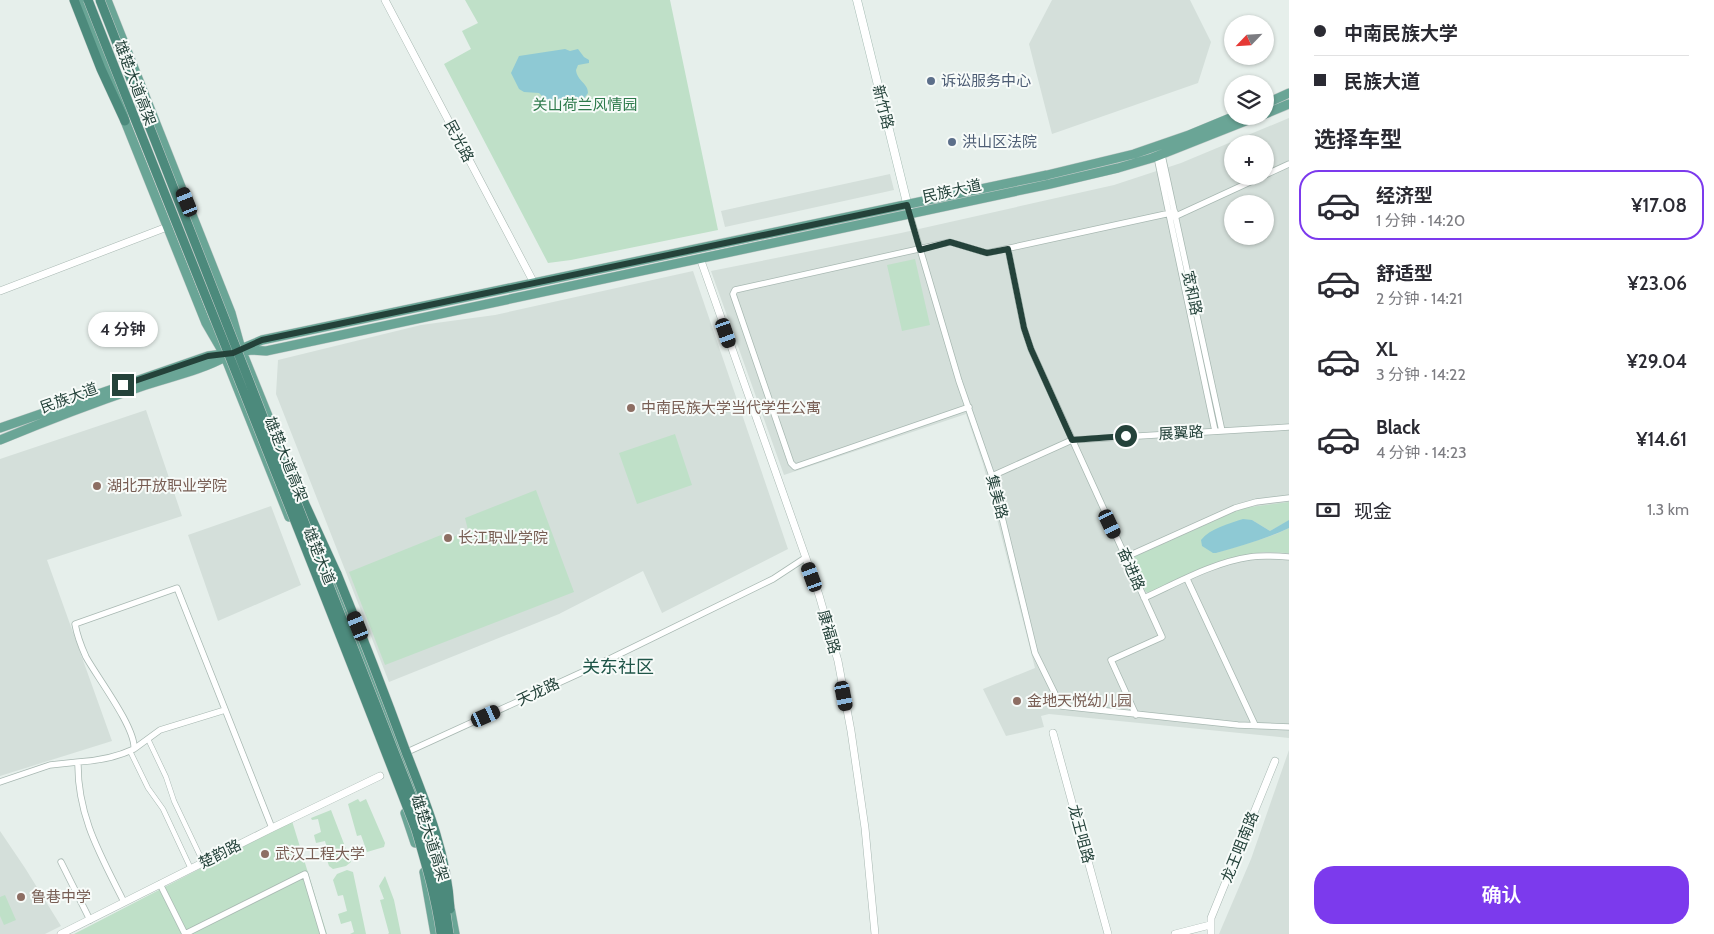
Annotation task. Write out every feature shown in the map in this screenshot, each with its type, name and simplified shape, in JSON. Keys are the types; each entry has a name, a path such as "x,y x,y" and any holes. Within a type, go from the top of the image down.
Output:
{"highway":[{"path":"74,0 101,69 125,121"},
{"name":"雄楚大道高架","path":"88,0 416,830 432,888 441,934"},
{"name":"雄楚大道高架","path":"100,0 424,828 445,906 450,934"},
{"path":"288,466 337,574 379,678 442,851 449,891 450,934"}],"main road":[{"name":"雄楚大道","path":"81,0 120,98 125,121 206,323 233,353 288,466 430,829 442,870 455,934"},
{"name":"雄楚大道","path":"107,0 231,312 233,353 314,580 413,834 423,868 435,934"},
{"name":"新竹路","path":"857,0 910,214"},
{"path":"1274,100 1289,93"},
{"path":"1274,110 1289,104"},
{"name":"民族大道","path":"0,440 55,417 166,378 210,365 262,340 907,205 1134,154 1224,121"},
{"name":"民族大道","path":"0,428 208,356 266,351 1118,168 1159,156 1236,125"}],"street":[{"name":"民光路","path":"384,0 534,282"},
{"name":"宽和路","path":"1159,156 1222,431"},
{"path":"1274,171 1289,164"},
{"path":"969,407 794,467 790,463 733,294 735,290 950,242 987,253 1172,215 1243,185"},
{"name":"集美路","path":"910,214 992,476 1035,653 1061,706 1136,715"},
{"name":"宽和路","path":"1172,215 1215,431"},
{"path":"0,291 168,226"},
{"name":"奋进路","path":"1008,249 1024,328 1031,349 1162,637 1111,660 1136,715"},
{"name":"康福路","path":"700,258 818,595 838,662 851,731 865,828 875,934"},
{"name":"展翼路","path":"992,476 1072,440 1289,427"},
{"path":"1126,557 1235,508 1256,502 1289,498"},
{"path":"1144,598 1238,559 1260,556 1289,557"},
{"name":"天龙路","path":"401,754 589,669 773,579 805,558"},
{"path":"1187,579 1255,725"},
{"path":"191,869 163,809 148,788 132,750 135,742 119,710 86,656 75,624 177,588 272,828"},
{"path":"0,782 50,765 92,761 132,750 160,730 225,710"},
{"path":"1136,715 1289,727"},
{"name":"龙王咀路","path":"1053,733 1108,934"},
{"path":"148,739 166,777 174,801 204,862"},
{"name":"龙王咀南路","path":"1210,925 1211,918 1276,761"},
{"path":"78,762 77,772 86,824 124,902"},
{"name":"楚韵路","path":"62,934 380,776"},
{"path":"61,862 90,920"},
{"path":"160,884 185,934 305,874 323,934"},
{"path":"1174,934 1210,925 1212,934"}],"shaded area":[{"path":"1052,0 1190,0 1211,42 1198,83 1052,134 1029,44"},
{"path":"1289,118 1289,738 1049,714 1041,716 1044,727 1006,736 983,689 1035,668 983,464 966,414 784,475 711,271 901,233 1114,185 1181,163 1224,145 1224,185 1274,185 1274,135 1248,135"},
{"path":"890,174 894,190 725,227 721,211"},
{"path":"693,271 788,549 662,613 643,571 559,614 389,682 276,394 278,360 421,325 495,315"},
{"path":"146,410 182,516 47,560 112,741 0,776 0,459"},
{"path":"271,506 301,585 218,621 188,535"},
{"path":"1289,750 1289,934 1219,934 1251,859"},
{"name":"鲁巷中学","path":"0,831 61,926 45,934 0,934"}],"green space":[{"name":"关山荷兰风情园","path":"465,0 670,0 718,230 548,263 444,64 471,49 462,31 478,23"},
{"path":"915,259 930,325 902,331 887,265"},
{"path":"675,434 692,485 637,504 619,453"},
{"path":"536,490 574,592 385,665 349,572 441,535 445,541 468,530 465,518"},
{"path":"1289,502 1288,521 1270,531 1252,520 1216,553 1262,539 1289,528 1289,553 1264,552 1238,556 1150,593 1146,592 1131,561 1134,557 1243,508"},
{"path":"358,799 360,802 366,799 385,843 384,847 367,852 361,835 357,836 348,804"},
{"path":"331,810 351,862 346,866 333,869 329,866 327,860 330,859 325,841 316,843 314,835 321,832 318,819 312,820 311,818"},
{"name":"武汉工程大学","path":"292,821 327,934 74,934"},
{"path":"347,870 353,872 366,934 350,934 354,932 351,921 341,924 338,914 347,911 343,895 338,896 333,880 337,874"},
{"path":"385,876 394,900 401,934 388,934 380,900 384,899 379,886"},
{"path":"5,895 16,920 4,925 0,916 0,897"}],"water":[{"path":"565,49 570,51 578,49 589,60 589,63 578,65 576,70 578,77 588,90 582,101 574,104 569,100 563,100 553,107 539,93 524,92 519,89 511,73 519,56"},
{"path":"1243,519 1252,520 1270,531 1289,520 1289,528 1262,539 1216,553 1202,546 1201,540 1210,532"}],"place":[{"name":"诉讼服务中心","path":"931,81"},
{"name":"洪山区法院","path":"952,142"},
{"name":"中南民族大学当代学生公寓","path":"631,408"},
{"name":"湖北开放职业学院","path":"97,486"},
{"name":"长江职业学院","path":"448,538"},
{"name":"金地天悦幼儿园","path":"1017,701"},
{"name":"武汉工程大学","path":"265,854"},
{"name":"鲁巷中学","path":"21,897"}],"district":[{"name":"关东社区","path":"618,667"}],"route":[{"path":"123,385 208,356 233,353 262,340 907,205 920,250 950,242 987,253 1008,249 1024,328 1031,349 1072,440 1126,436"}]}
